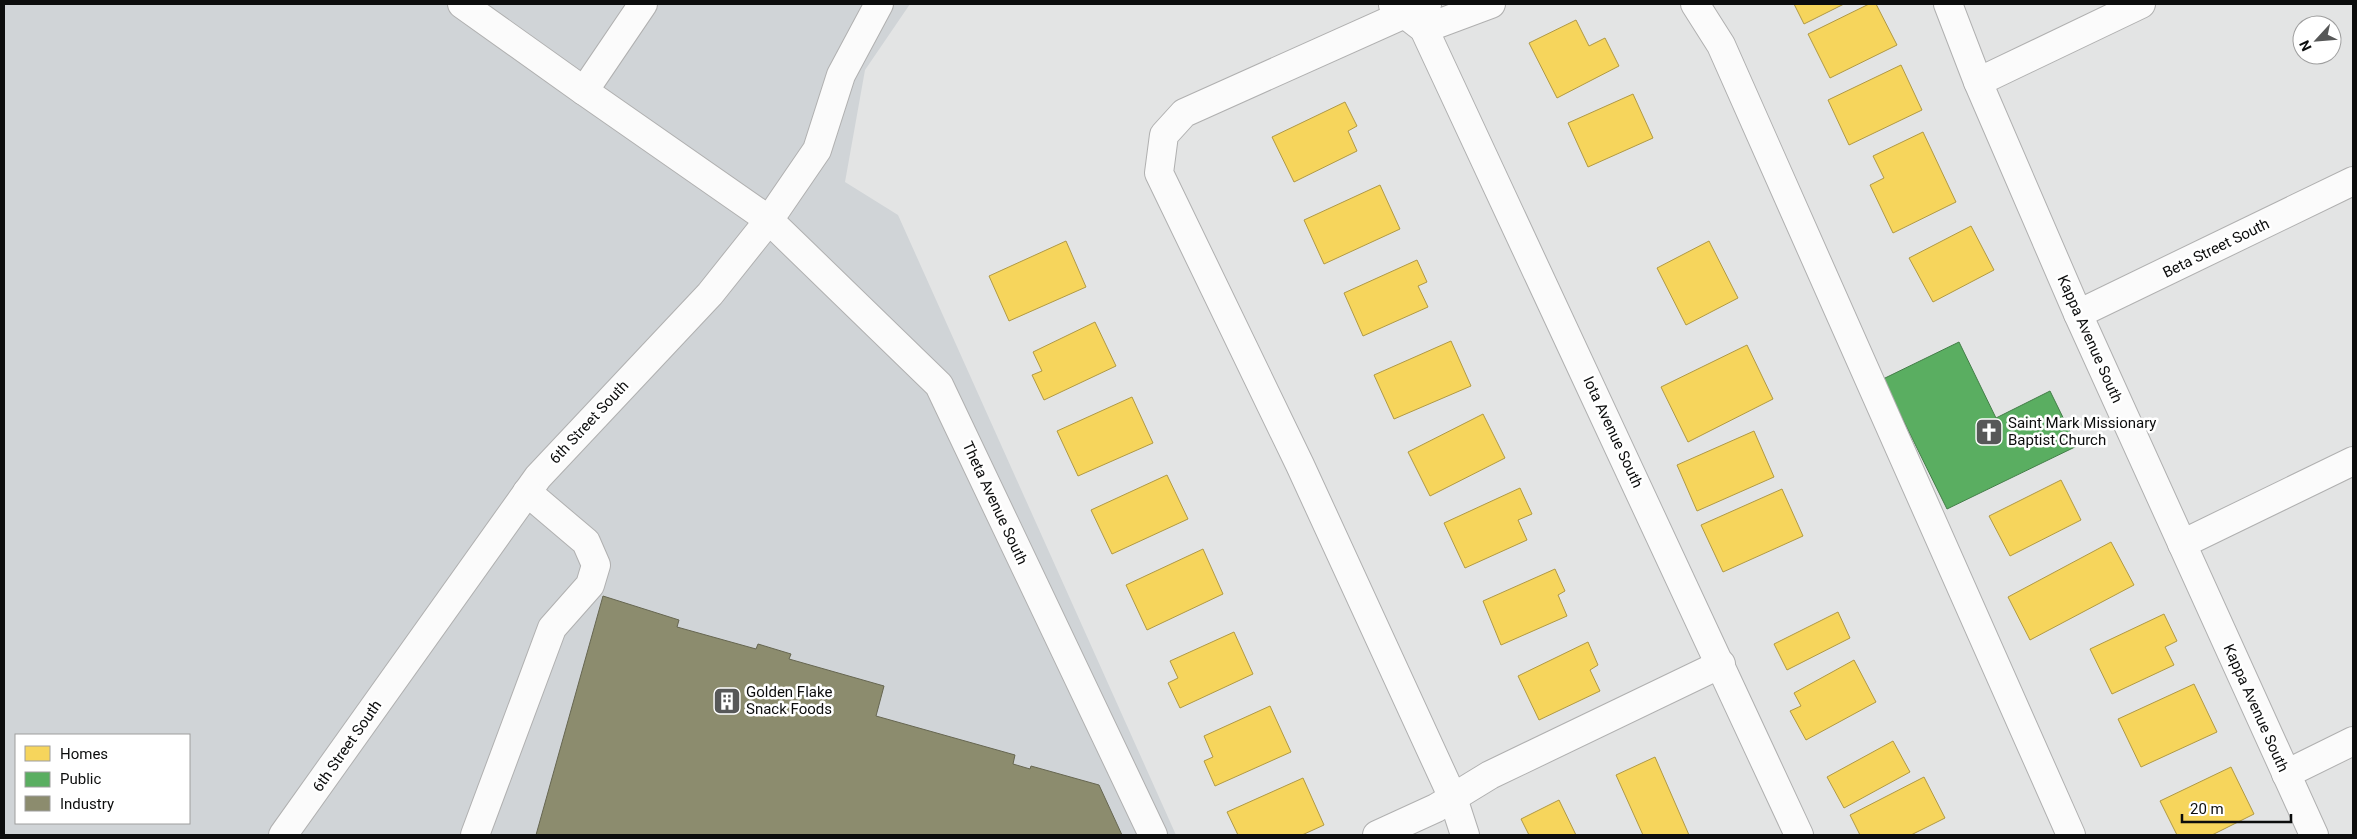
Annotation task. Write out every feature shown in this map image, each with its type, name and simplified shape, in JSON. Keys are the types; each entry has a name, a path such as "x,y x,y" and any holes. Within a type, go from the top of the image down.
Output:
{"street":[{"name":"Theta Avenue South","path":"462,4 769,220 939,385 1153,835"},
{"path":"584,91 643,4"},
{"name":"6th Street South","path":"283,835 538,477 710,294 769,220 817,150 840,75 879,4"},
{"path":"1465,835 1453,798 1300,465 1159,173 1164,135 1184,113 1412,12 1492,4"},
{"path":"1695,4 1721,45 2071,835"},
{"name":"Kappa Avenue South","path":"1948,4 1978,82 2078,314 2314,835"},
{"path":"1978,82 2140,4"},
{"name":"Iota Avenue South","path":"1412,12 1721,664 1799,835"},
{"name":"Beta Street South","path":"2078,314 2353,181"},
{"path":"2182,544 2353,461"},
{"path":"475,835 552,628 590,585 596,565 586,542 527,492"},
{"path":"1377,835 1453,798 1490,776 1721,664"},
{"path":"2286,774 2353,742"}],"shaded area":[{"path":"4,4 910,4 865,70 845,182 898,215 1176,835 4,835"}],"building: Homes":[{"path":"1794,4 1844,4 1804,24"},
{"path":"1869,4 1876,4 1897,45 1830,78 1808,34"},
{"path":"1576,20 1589,46 1605,38 1619,66 1557,98 1529,43"},
{"path":"1901,65 1922,110 1849,145 1828,100"},
{"path":"1633,94 1653,138 1588,167 1568,123"},
{"path":"1345,102 1357,126 1348,131 1357,151 1294,182 1272,137"},
{"path":"1923,132 1956,202 1893,233 1870,185 1884,178 1873,156"},
{"path":"1380,185 1400,229 1324,264 1304,220"},
{"path":"1971,226 1994,270 1933,302 1909,258"},
{"path":"1066,241 1086,287 1009,321 989,276"},
{"path":"1709,241 1738,298 1686,325 1657,268"},
{"path":"1417,260 1427,282 1418,286 1428,307 1363,336 1344,293"},
{"path":"1095,322 1116,366 1044,400 1032,375 1042,371 1033,352"},
{"path":"1451,341 1471,386 1394,419 1374,375"},
{"path":"1747,345 1773,399 1688,442 1661,387"},
{"path":"1132,397 1153,443 1078,476 1057,431"},
{"path":"1483,414 1505,458 1430,496 1408,452"},
{"path":"1754,431 1774,477 1697,511 1677,465"},
{"path":"1167,475 1188,519 1112,554 1091,510"},
{"path":"2061,480 2081,520 2010,556 1989,516"},
{"path":"1520,488 1532,514 1518,520 1527,540 1465,568 1444,523"},
{"path":"1782,489 1803,536 1723,572 1701,525"},
{"path":"2111,542 2134,585 2030,640 2008,597"},
{"path":"1203,549 1223,594 1147,630 1126,585"},
{"path":"1555,569 1565,591 1558,595 1567,616 1501,645 1483,601"},
{"path":"1838,612 1850,638 1787,670 1774,644"},
{"path":"2164,614 2177,641 2165,647 2174,665 2112,694 2090,649"},
{"path":"1234,632 1253,674 1180,708 1168,683 1178,678 1170,661"},
{"path":"1588,642 1598,665 1590,670 1600,691 1539,720 1518,676"},
{"path":"1854,660 1876,702 1806,740 1790,711 1801,706 1794,693"},
{"path":"2194,684 2217,732 2141,767 2118,719"},
{"path":"1270,706 1291,752 1215,786 1204,761 1213,757 1204,736"},
{"path":"1893,741 1910,772 1844,808 1827,777"},
{"path":"1655,757 1689,835 1643,835 1616,775"},
{"path":"2231,767 2254,814 2212,835 2177,835 2160,801"},
{"path":"1924,777 1945,818 1911,835 1860,835 1850,815"},
{"path":"1303,778 1324,825 1302,835 1238,835 1227,812"},
{"path":"1559,800 1576,835 1529,835 1521,819"}],"building: Public":[{"name":"Saint Mark Missionary Baptist Church","path":"1959,342 1996,418 2050,391 2077,446 1947,509 1883,379"}],"building: Industry":[{"name":"Golden Flake Snack Foods","path":"603,596 679,620 677,627 756,649 758,644 791,654 789,659 884,686 876,716 1015,755 1013,764 1030,769 1031,766 1099,785 1122,835 536,835"}],"place":[{"name":"Saint Mark Missionary Baptist Church","path":"1989,432"},
{"name":"Golden Flake Snack Foods","path":"727,701"}]}
